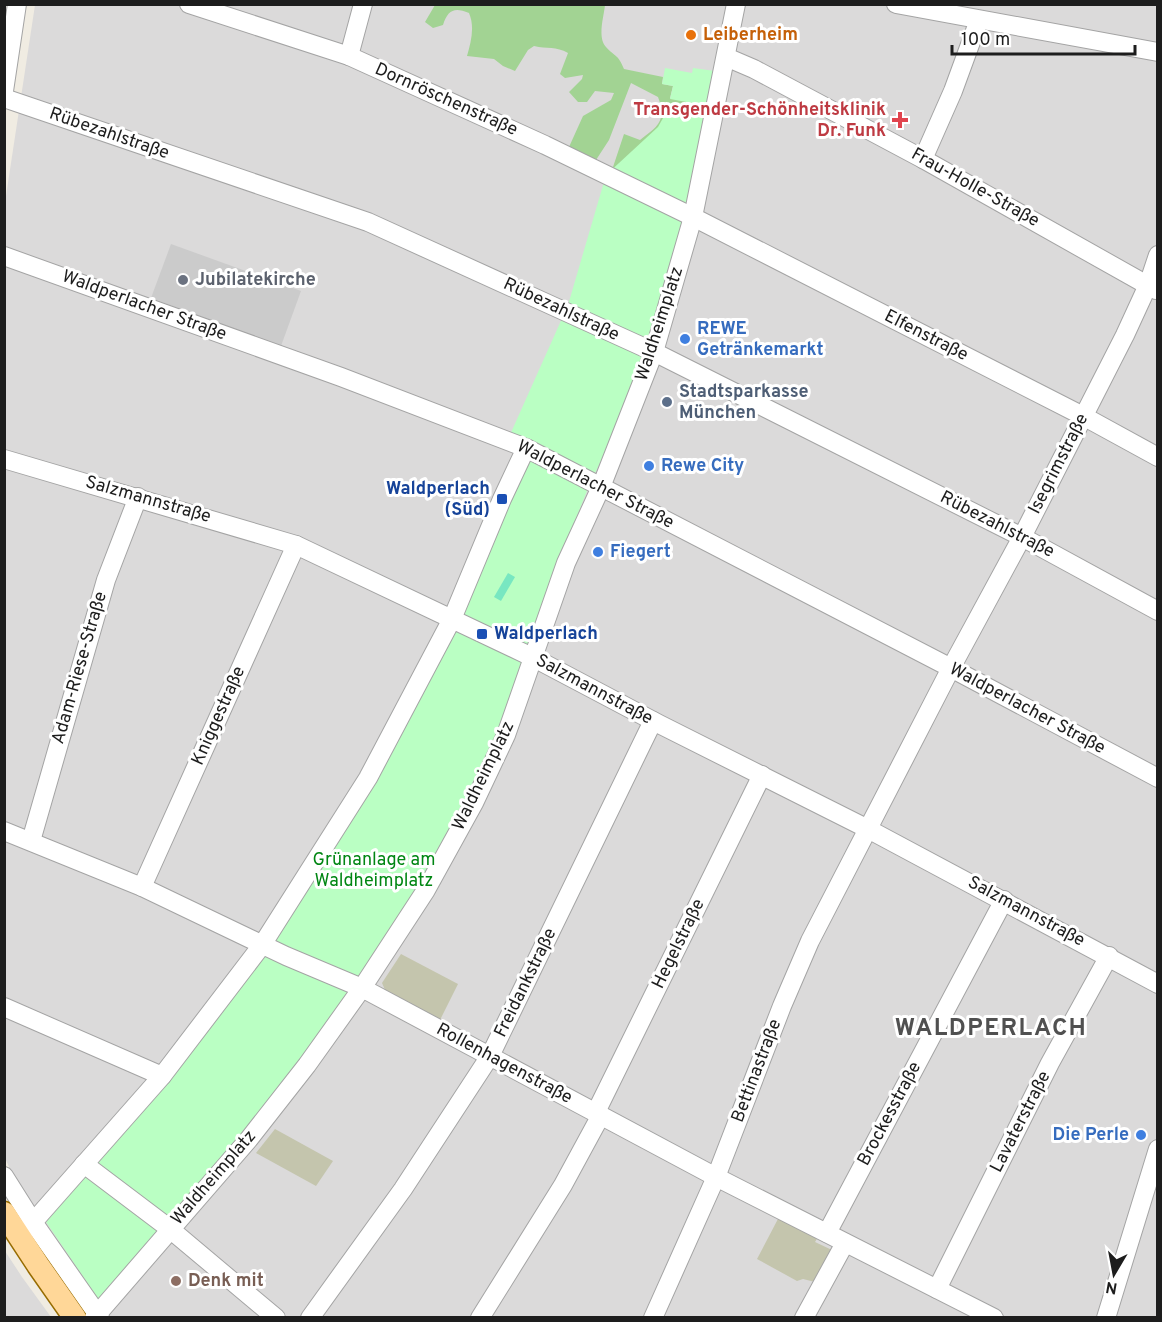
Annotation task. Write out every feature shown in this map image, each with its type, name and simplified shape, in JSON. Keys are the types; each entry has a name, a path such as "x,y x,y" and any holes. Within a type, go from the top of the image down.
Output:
{"main road":[{"path":"4,1213 25,1228 91,1317"}],"street":[{"path":"4,91 17,4"},
{"name":"Dornröschenstraße","path":"189,4 349,56 545,145 693,217"},
{"path":"349,56 363,4"},
{"name":"Waldheimplatz","path":"91,1317 249,1139 307,1065 362,988 426,890 474,803 506,735 566,562 601,487 654,352 693,217 736,4"},
{"path":"896,4 1158,52"},
{"path":"923,159 954,91 979,20"},
{"name":"Frau-Holle-Straße","path":"726,57 754,69 923,159 1153,288"},
{"name":"Rübezahlstraße","path":"4,98 368,222 654,352 1022,537 1158,611"},
{"name":"Elfenstraße","path":"693,217 1158,456"},
{"name":"Isegrimstraße","path":"868,829 1022,537 1125,335 1153,288 1158,255"},
{"name":"Waldperlacher Straße","path":"4,256 341,377 526,448 1158,778"},
{"path":"4,1176 25,1228 162,1076 262,945 368,778 452,619 526,448"},
{"name":"Salzmannstraße","path":"4,459 296,545 534,658 1004,900 1158,984"},
{"name":"Adam-Riese-Straße","path":"31,841 106,580 138,497"},
{"name":"Kniggestraße","path":"142,887 296,545"},
{"name":"Freidankstraße","path":"310,1317 403,1189 490,1056 653,721"},
{"name":"Hegelstraße","path":"480,1317 563,1185 762,775"},
{"name":"Bettinastraße","path":"653,1317 716,1177 782,1006 810,942 868,829"},
{"name":"Rollenhagenstraße","path":"4,831 142,887 262,945 362,988 716,1177 937,1289 963,1311 994,1317"},
{"name":"Brockesstraße","path":"827,1233 1004,900"},
{"name":"Lavaterstraße","path":"937,1289 1050,1063 1109,956"},
{"path":"4,1007 162,1076"},
{"path":"1106,1317 1158,1149"},
{"path":"84,1164 170,1229 276,1317"},
{"path":"804,1317 845,1243"}],"shaded area":[{"path":"35,5 1157,5 1157,1317 110,1317 95,1302 15,1180 5,1158 4,209"},
{"path":"171,244 301,291 281,346 151,298"},
{"path":"401,954 458,984 440,1020 385,990 382,983"},
{"path":"275,1129 333,1161 316,1186 256,1153"},
{"path":"779,1217 818,1237 815,1242 832,1250 815,1282 803,1279 797,1281 757,1259"},
{"path":"5,1251 22,1277 51,1317 5,1317"}],"green space":[{"path":"435,5 605,5 601,33 603,43 618,58 624,69 663,77 662,84 673,86 670,98 709,106 666,195 613,167 624,134 640,140 656,127 662,112 658,97 631,83 609,140 596,160 569,147 583,116 611,100 614,93 595,91 587,102 578,102 569,92 583,75 565,78 560,74 568,53 559,49 534,46 528,50 515,71 494,59 467,56 472,29 469,13 459,10 452,11 443,25 433,28 425,22"},
{"path":"665,68 692,73 693,68 715,71 709,106 670,99 673,86 662,84"},
{"name":"Grünanlage am Waldheimplatz","path":"667,111 705,117 685,215 646,349 559,561 499,732 467,800 418,890 361,977 245,1134 99,1300 46,1222 160,1089 260,959 465,607 524,471 509,437 568,305 606,175 658,127"},
{"path":"508,573 515,577 501,601 494,597"}],"place":[{"name":"Leiberheim","path":"691,35"},
{"name":"Transgender-Schönheitsklinik Dr. Funk","path":"900,120"},
{"name":"Jubilatekirche","path":"183,280"},
{"name":"REWE Getränkemarkt","path":"685,339"},
{"name":"Stadtsparkasse München","path":"667,402"},
{"name":"Rewe City","path":"649,466"},
{"name":"Waldperlach (Süd)","path":"502,499"},
{"name":"Fiegert","path":"598,552"},
{"name":"Waldperlach","path":"482,634"},
{"name":"Die Perle","path":"1141,1135"},
{"name":"Denk mit","path":"176,1281"}],"district":[{"name":"WALDPERLACH","path":"991,1029"}]}
